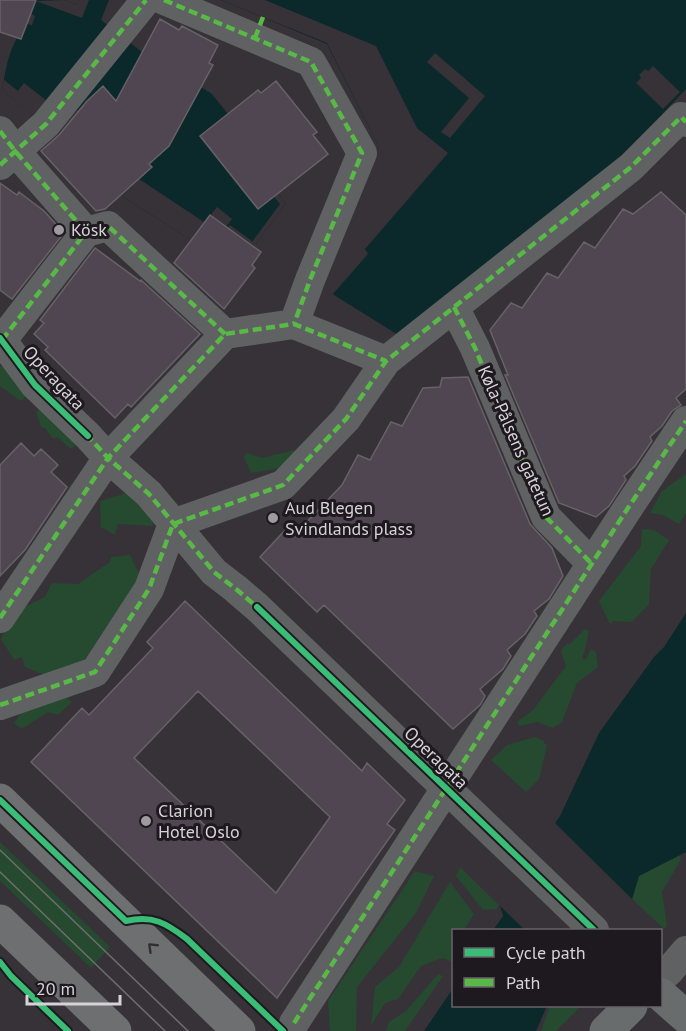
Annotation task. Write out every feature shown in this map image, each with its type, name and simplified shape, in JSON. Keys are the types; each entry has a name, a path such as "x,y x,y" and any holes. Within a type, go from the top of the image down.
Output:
{"highway":[{"path":"0,800 239,1031"},
{"path":"0,921 115,1031"}],"main road":[{"path":"662,996 686,1017"},
{"path":"606,1031 629,1007"}],"street":[{"path":"146,0 45,124 5,149 86,232 108,226 225,334"},
{"path":"164,0 259,28 311,62 362,153 341,219 294,324"},
{"path":"0,705 95,672 149,589 173,524 283,485 346,419 386,360 631,167 684,120"},
{"name":"Operagata","path":"86,232 1,339 7,350 35,385 108,458 149,494 214,572 256,607 593,929"},
{"name":"Køla-Pålsens gatetun","path":"454,307 475,348 546,517 592,564"},
{"path":"0,618 108,458 225,334 294,324 386,360"},
{"name":"Operagata","path":"294,1023 686,421"},
{"path":"662,977 686,951"}],"green space":[{"path":"0,366 5,366 28,394 21,401 0,386"},
{"path":"42,407 77,443 71,449 57,437 53,439 45,428 41,427 36,412"},
{"path":"294,450 301,456 290,467 251,473 244,457 247,453 262,458"},
{"path":"686,474 686,513 679,524 663,515 650,513 662,491"},
{"path":"136,490 148,496 153,526 118,524 115,535 101,527 100,501"},
{"path":"642,529 654,530 669,540 651,569 649,604 632,622 613,621 610,624 599,601 641,546"},
{"path":"130,555 144,584 117,611 77,671 47,676 25,667 22,657 14,660 1,639 12,613 45,597 52,583 78,584 110,562 111,557"},
{"path":"585,629 589,631 582,658 586,659 591,649 596,652 598,667 577,683 562,722 553,728 537,722 519,726 517,722 533,710 566,666 561,651 567,643 570,644"},
{"path":"67,698 72,702 58,715 48,712 22,729 14,723 25,707"},
{"path":"535,737 547,745 539,779 526,792 491,760 507,745"},
{"path":"0,842 110,947 91,968 0,881"},
{"path":"679,855 681,859 662,892 667,926 664,929 632,899 639,876"},
{"path":"460,867 499,905 497,909 483,910 456,876"},
{"path":"415,871 434,876 416,913 357,987 356,1031 331,1031 328,1001"},
{"path":"450,882 474,914 465,929 452,929 452,962 442,958 421,966 398,999 385,1003 371,1026 375,987 399,967"},
{"path":"438,974 443,976 405,1031 386,1031 389,1022 406,1011"},
{"path":"550,1007 580,1007 556,1031 541,1031"}],"water":[{"path":"36,0 65,0 77,5 79,0 109,0 101,20 142,52 130,76 190,108 201,87 212,94 228,114 233,177 256,207 271,195 273,198 278,194 286,203 256,244 230,225 227,228 232,219 217,207 191,240 122,196 152,167 150,164 165,150 103,87 54,131 2,90 12,48 26,24 32,25 35,16 31,14"},
{"path":"221,0 686,0 686,89 621,157 403,338 318,285 379,147 327,44"},
{"path":"686,613 686,852 639,876 632,899 601,929 494,929 503,916 499,905 560,816 599,733 654,657 664,647"},
{"path":"452,989 452,1007 547,1007 536,1031 424,1031"}],"pier":[{"path":"65,0 77,5 79,0 89,0 82,18 36,1"},
{"path":"221,0 265,0 376,46 417,128 448,153 365,249 368,254 332,295 318,285 379,147 327,43"},
{"path":"435,53 485,96 450,138 441,132 469,98 427,62"},
{"path":"653,66 680,92 663,109 636,83 641,78 639,75 645,69 648,71"},
{"path":"4,80 18,91 24,83 51,104 37,118 2,90"},
{"path":"139,179 204,222 191,240 122,196"},
{"path":"278,194 286,203 256,244 252,242 280,204 274,197"},
{"path":"553,821 634,901 606,929 524,929 500,906 503,916 494,929 491,929 500,916 497,903"},
{"path":"451,987 452,989 424,1031 421,1031"}],"building":[{"path":"0,0 36,0 21,39 0,32"},
{"path":"160,19 179,30 182,26 218,45 209,63 213,65 169,146 149,164 152,167 105,209 96,211 41,151 59,135 87,101 103,86 116,101"},
{"path":"276,81 317,132 313,135 328,154 258,209 200,136 258,90 261,93"},
{"path":"0,183 17,195 19,192 44,211 64,233 12,299 0,290"},
{"path":"661,192 686,215 686,389 676,398 681,405 672,411 662,426 650,437 652,441 635,466 624,476 626,480 609,506 596,517 559,503 505,375 508,375 490,330 511,303 522,308 547,273 558,278 584,242 595,248 623,209 633,214"},
{"path":"210,215 261,252 252,265 255,268 224,309 174,263"},
{"path":"95,248 141,280 200,334 131,407 128,404 115,418 45,350 48,347 34,334 44,323 40,320"},
{"path":"468,377 530,524 552,548 563,576 549,599 534,611 537,616 525,634 507,650 511,656 503,669 480,689 485,696 480,705 453,729 324,605 317,612 260,557 289,526 297,532 342,485 358,455 370,460 391,422 402,426 423,388 440,387 442,378"},
{"path":"21,443 34,456 41,449 58,465 51,472 67,487 25,550 0,576 0,465"},
{"path":"185,601 362,771 367,763 405,800 387,824 395,830 277,998 31,762 82,708 89,715 153,648 147,642","holes":["198,691 330,817 276,893 134,758"]}],"tram line":[{"path":"0,850 188,1031"},
{"path":"0,872 165,1031"}],"marked path":[{"path":"0,165 46,124 146,0"},
{"path":"164,0 311,62 362,153 294,324"},
{"path":"255,38 263,17"},
{"path":"0,705 95,672 149,589 173,524 283,485 346,419 386,361 631,167 681,117 686,122"},
{"path":"0,131 86,232"},
{"path":"2,340 86,232 108,226 225,334"},
{"path":"454,307 475,348 546,517 592,564"},
{"path":"0,618 108,458 225,334 294,324 386,361"},
{"path":"294,1023 686,421"},
{"path":"86,434 108,458 149,494 214,572 257,607"}],"cycle path":[{"path":"0,338 35,385 88,436"},
{"path":"257,607 593,929"},
{"path":"0,800 126,921 152,920 179,933 283,1031"},
{"path":"0,962 11,976 68,1031"}],"place":[{"name":"Kösk","path":"59,230"},
{"name":"Aud Blegen Svindlands plass","path":"273,518"},
{"name":"Clarion Hotel Oslo","path":"146,821"}]}
